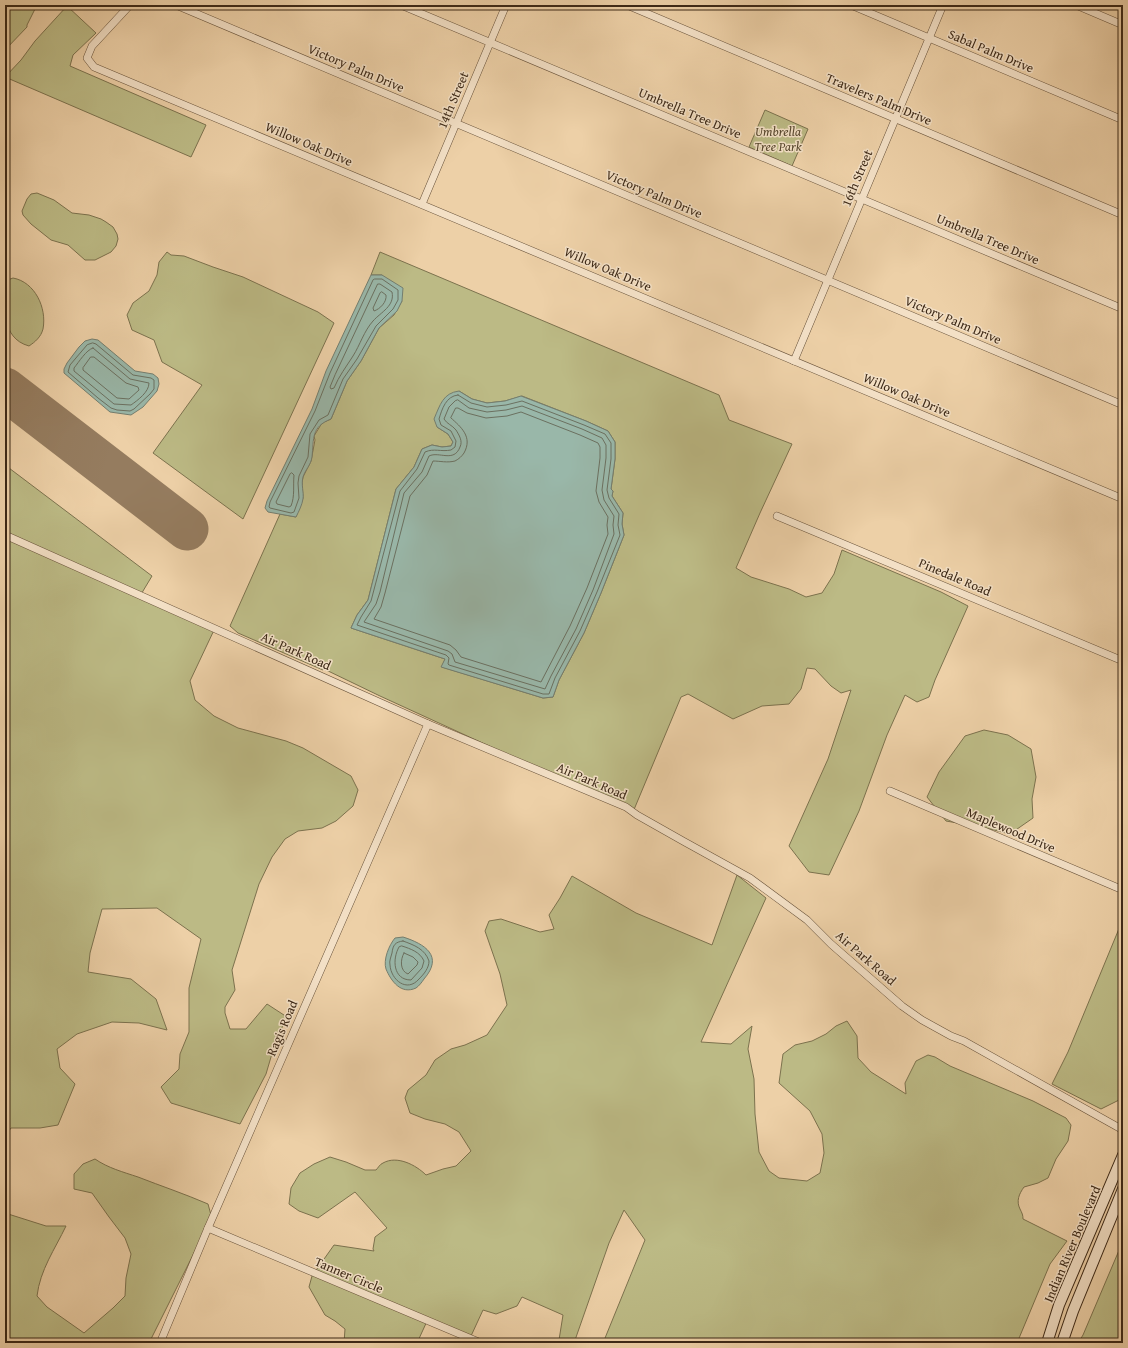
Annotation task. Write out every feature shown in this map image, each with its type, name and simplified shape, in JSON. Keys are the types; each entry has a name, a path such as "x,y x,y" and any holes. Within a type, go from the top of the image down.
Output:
{"main road":[{"name":"Indian River Boulevard","path":"1046,1343 1059,1305 1123,1155"},
{"name":"Indian River Boulevard","path":"1062,1343 1073,1311 1123,1189"}],"street":[{"name":"Willow Oak Drive","path":"130,5 92,46 88,58 94,67 1123,499"},
{"name":"Victory Palm Drive","path":"176,5 1123,405"},
{"name":"Umbrella Tree Drive","path":"402,5 1123,309"},
{"name":"14th Street","path":"422,204 506,5"},
{"name":"Travelers Palm Drive","path":"626,5 1123,215"},
{"name":"Sabal Palm Drive","path":"850,5 1123,120"},
{"name":"16th Street","path":"794,361 942,5"},
{"path":"1076,5 1123,25"},
{"name":"Pinedale Road","path":"777,516 1123,661"},
{"name":"Air Park Road","path":"5,535 428,724 626,807 671,835 750,878 807,920 902,1006 922,1020 951,1036 964,1041 1123,1130"},
{"name":"Ragis Road","path":"160,1343 197,1258 208,1228 428,724"},
{"name":"Maplewood Drive","path":"890,791 1123,890"},
{"name":"Tanner Circle","path":"208,1228 481,1343"}],"green space":[{"path":"5,5 39,5 35,9 27,27 5,50"},
{"path":"67,6 96,33 73,55 70,66 206,125 191,157 5,77"},
{"name":"Umbrella Tree Park","path":"765,110 808,129 792,166 749,147"},
{"path":"37,193 54,200 72,213 89,215 106,222 113,227 117,234 118,239 116,246 111,252 95,260 85,260 68,245 51,240 31,224 23,215 22,211 27,199 31,194"},
{"path":"167,252 171,255 184,256 243,277 318,312 334,323 243,519 153,453 202,385 162,362 154,340 132,330 127,315 133,303 149,291 157,275 159,262"},
{"path":"380,252 719,395 729,420 792,444 736,568 751,577 789,589 806,597 822,593 834,574 842,550 941,592 968,606 929,697 917,702 905,695 887,735 859,811 829,875 809,872 789,846 828,759 851,690 841,693 831,686 815,669 807,668 801,689 789,704 762,706 733,719 688,694 681,697 633,812 324,669 323,670 238,633 230,626 280,514 296,517 303,498 303,477 311,461 315,440 314,436 322,423 331,419 347,381 361,361 379,328 394,315 402,301 382,275 371,275","holes":["459,391 472,399 487,403 505,401 522,396 608,431 615,442 615,459 611,489 613,491 612,496 623,513 622,524 624,535 584,633 559,680 553,697 543,698 442,667 445,659 351,628 357,615 368,600 396,489 414,467 422,449 432,445 442,447 451,446 453,442 448,434 437,427"]},
{"path":"13,278 21,280 33,290 38,297 43,313 44,321 42,332 38,339 29,346 20,342 13,336 6,320 5,281"},
{"path":"5,465 152,576 140,596 215,628 190,681 195,700 214,716 238,728 286,741 303,748 351,776 358,790 353,806 336,821 322,828 298,831 285,839 272,857 259,884 232,970 235,990 225,1007 225,1013 230,1029 246,1029 267,1004 287,1017 276,1040 266,1074 240,1124 171,1103 161,1087 179,1069 180,1054 189,1032 189,988 201,939 157,908 102,909 90,953 88,972 131,979 156,999 167,1030 139,1023 112,1022 77,1034 57,1049 60,1068 75,1084 58,1125 40,1128 11,1128 5,1136"},
{"path":"984,730 1008,735 1031,749 1036,777 1032,799 1033,818 1010,834 946,821 927,797 939,772 965,736"},
{"path":"737,875 766,898 701,1042 731,1044 752,1026 748,1049 754,1079 755,1114 759,1152 769,1171 779,1178 807,1181 820,1173 824,1153 822,1134 810,1111 779,1083 783,1054 795,1045 812,1041 847,1021 857,1036 858,1058 871,1072 906,1094 905,1083 916,1061 928,1055 935,1057 950,1066 1033,1101 1066,1118 1071,1125 1068,1141 1056,1159 1048,1178 1024,1187 1019,1198 1018,1203 1023,1219 1067,1241 1050,1264 1017,1343 603,1343 645,1240 624,1210 609,1243 574,1343 556,1343 559,1340 563,1315 522,1297 517,1306 496,1314 483,1310 471,1336 428,1319 417,1343 344,1343 345,1329 325,1315 309,1287 312,1276 334,1245 374,1251 375,1237 387,1228 355,1192 318,1218 299,1211 289,1204 291,1188 300,1173 314,1164 330,1157 365,1170 376,1170 381,1164 388,1161 394,1160 406,1162 426,1175 456,1166 471,1151 459,1132 445,1124 425,1119 410,1113 405,1098 408,1090 426,1075 435,1060 451,1049 465,1045 487,1035 507,1005 500,974 485,931 489,921 501,919 540,932 554,929 549,915 572,876 636,913 712,945"},
{"path":"1123,919 1123,1098 1101,1109 1052,1084 1068,1052"},
{"path":"95,1159 116,1170 182,1193 208,1204 211,1215 203,1235 149,1343 5,1343 5,1213 46,1226 66,1226 48,1260 41,1277 37,1296 47,1307 84,1333 125,1296 126,1278 131,1254 125,1238 92,1193 74,1189 74,1174 83,1164"},
{"path":"1123,1241 1123,1343 1078,1343 1083,1335"}],"water":[{"path":"371,275 382,275 403,288 402,301 397,311 379,328 361,361 347,381 331,419 320,426 315,434 311,460 303,477 303,501 296,517 268,512 265,508 267,501 312,409 326,371"},
{"path":"92,339 98,340 135,371 153,374 158,378 159,384 157,391 143,407 131,415 110,412 64,373 67,363 79,347 85,341"},
{"path":"459,391 472,399 487,403 505,401 521,396 608,431 615,442 615,459 611,489 613,491 612,496 623,513 622,524 624,535 584,633 559,680 553,697 543,698 441,667 445,659 351,628 357,615 368,600 396,489 414,467 422,449 432,445 442,447 451,446 453,442 448,434 437,427 434,419 443,400 449,394"},
{"path":"403,937 425,947 432,957 430,971 416,988 411,990 406,990 397,986 391,978 385,965 387,953 393,941 395,938"}],"runway":[{"path":"5,389 187,529"}]}
